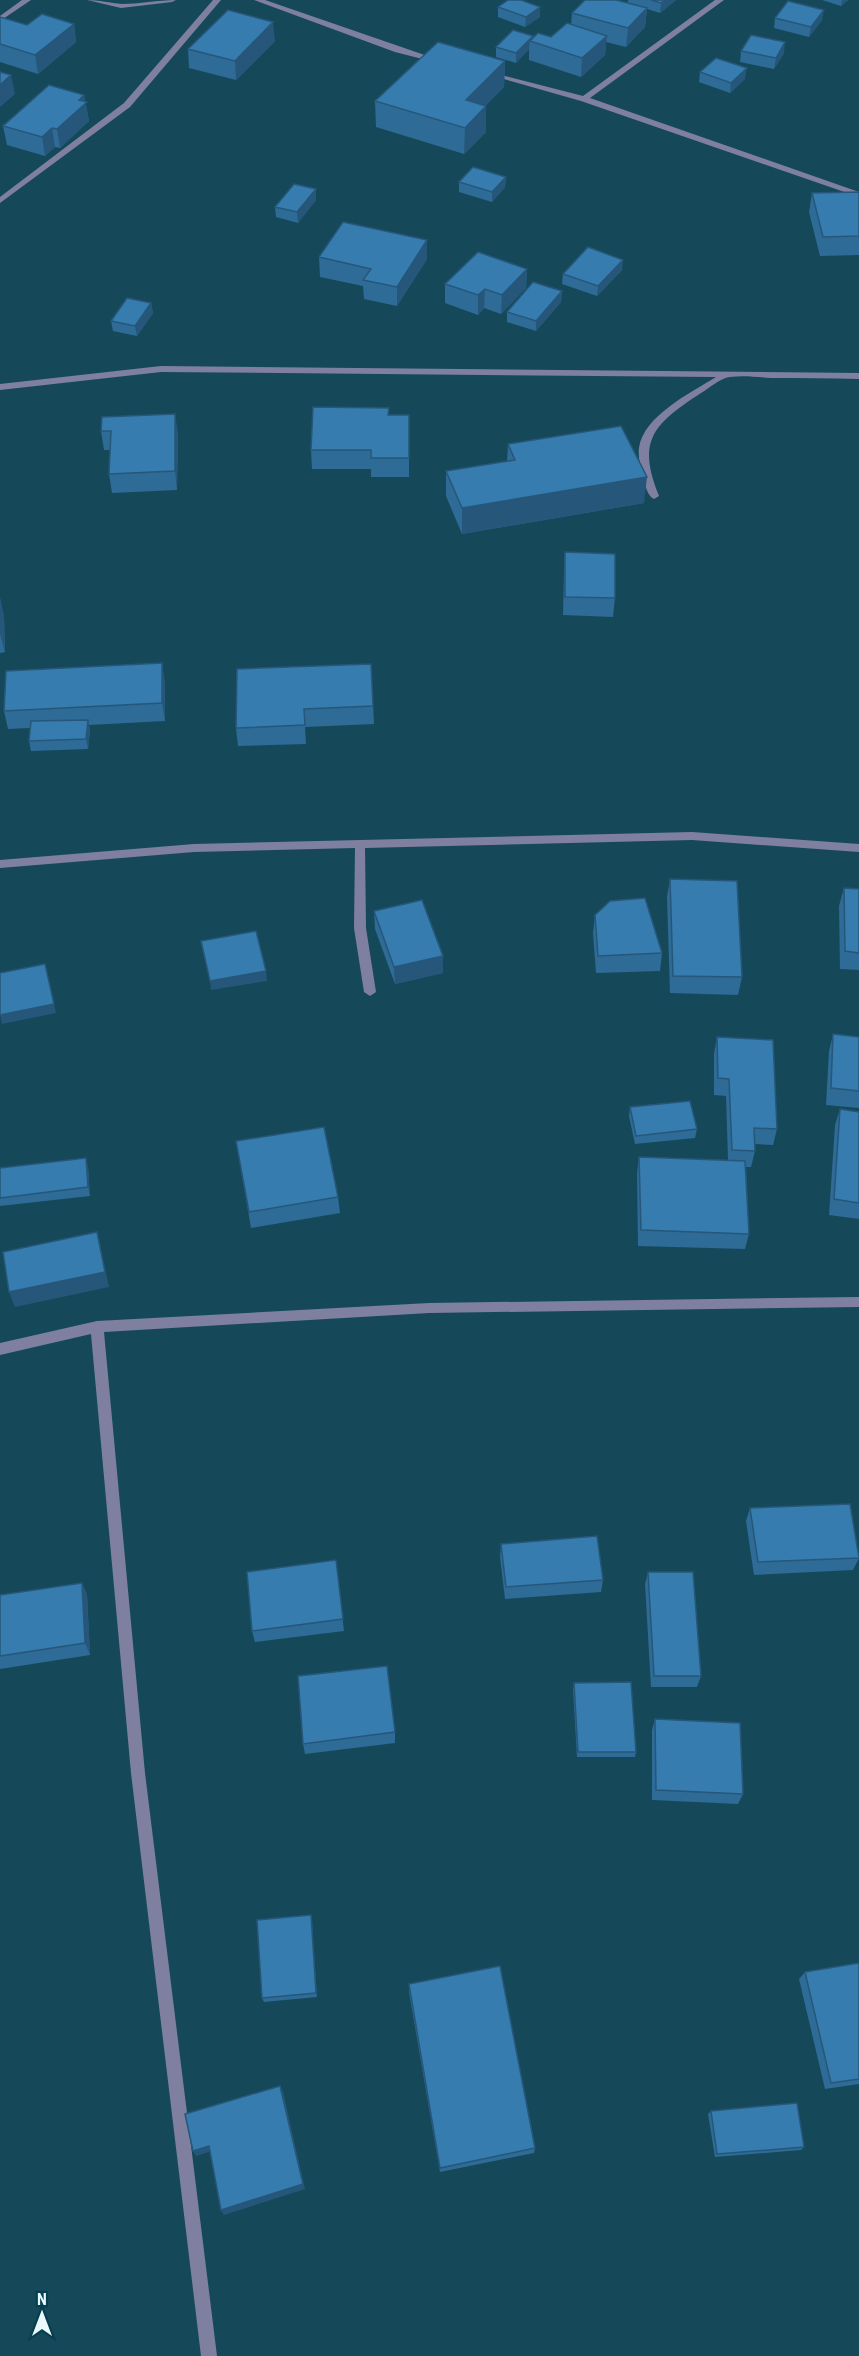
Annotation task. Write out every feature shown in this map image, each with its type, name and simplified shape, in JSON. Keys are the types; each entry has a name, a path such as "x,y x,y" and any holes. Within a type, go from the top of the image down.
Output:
{"street":[{"path":"0,19 27,0"},
{"path":"91,0 121,6 172,0"},
{"path":"0,201 127,105 217,0"},
{"path":"258,0 398,50 442,62"},
{"path":"584,99 720,0"},
{"path":"486,73 584,99 859,195"},
{"path":"0,387 161,369 859,376"},
{"path":"654,496 647,478 644,444 658,420 726,374"},
{"path":"0,864 194,848 693,836 859,848"},
{"path":"360,845 360,928 370,992"},
{"path":"0,1349 97,1327 429,1308 859,1302"},
{"path":"97,1327 138,1773 209,2356"}],"building":[{"path":"508,0 521,0 540,7 526,17 498,7"},
{"path":"585,0 616,0 647,8 628,28 572,13"},
{"path":"788,1 824,10 811,27 775,18"},
{"path":"228,10 273,22 235,61 188,49"},
{"path":"42,14 74,24 35,55 0,44 0,17 27,25"},
{"path":"567,23 607,36 582,58 530,41 538,33 551,37"},
{"path":"513,30 533,36 516,53 496,47"},
{"path":"751,35 785,42 776,58 741,51"},
{"path":"438,42 505,61 466,100 486,106 465,128 375,101"},
{"path":"716,58 747,68 731,83 700,72"},
{"path":"0,72 11,75 0,85"},
{"path":"49,85 84,95 79,100 87,102 57,129 52,128 42,137 3,126"},
{"path":"473,167 506,177 492,192 459,182"},
{"path":"294,184 316,189 297,212 275,207"},
{"path":"859,192 859,236 823,237 812,193"},
{"path":"343,222 427,240 397,287 363,280 371,269 319,257"},
{"path":"588,247 623,260 598,286 563,274"},
{"path":"478,252 527,269 502,295 485,289 478,295 445,284"},
{"path":"533,282 562,291 536,321 507,312"},
{"path":"127,298 151,303 135,326 111,321"},
{"path":"313,407 389,408 388,415 409,415 409,458 371,458 371,450 311,450"},
{"path":"175,414 175,471 109,474 111,431 101,431 102,417"},
{"path":"621,426 647,477 462,508 446,471 515,460 508,444"},
{"path":"565,552 615,554 615,598 565,597"},
{"path":"162,663 162,703 4,711 6,671"},
{"path":"371,664 373,706 304,709 305,725 236,728 237,669"},
{"path":"88,720 86,739 29,741 31,721"},
{"path":"670,879 737,881 742,977 673,976"},
{"path":"844,888 859,889 859,953 845,951"},
{"path":"645,898 662,953 598,956 595,915 610,901"},
{"path":"422,900 443,956 394,967 374,911"},
{"path":"256,931 266,971 210,981 201,941"},
{"path":"45,964 54,1004 0,1015 0,973"},
{"path":"833,1034 859,1037 859,1091 831,1088"},
{"path":"717,1037 773,1040 777,1129 754,1128 755,1151 732,1150 729,1079 718,1078"},
{"path":"690,1101 697,1129 636,1136 630,1107"},
{"path":"840,1109 859,1112 859,1203 834,1199"},
{"path":"324,1127 338,1197 249,1212 236,1141"},
{"path":"639,1157 745,1161 749,1234 641,1230"},
{"path":"86,1158 88,1187 0,1198 0,1168"},
{"path":"97,1232 105,1272 9,1292 3,1252"},
{"path":"850,1504 859,1558 758,1562 750,1508"},
{"path":"597,1536 603,1580 506,1587 501,1544"},
{"path":"336,1560 343,1619 252,1631 247,1572"},
{"path":"648,1572 693,1572 701,1676 654,1676"},
{"path":"82,1583 85,1643 0,1656 0,1595"},
{"path":"387,1666 395,1732 303,1744 298,1676"},
{"path":"631,1682 636,1752 578,1752 574,1683"},
{"path":"655,1719 740,1723 743,1794 656,1790"},
{"path":"311,1915 316,1993 262,1998 257,1920"},
{"path":"859,1963 859,2079 831,2083 805,1972"},
{"path":"500,1966 535,2148 440,2168 409,1984"},
{"path":"280,2086 303,2184 221,2210 209,2146 193,2151 185,2114"},
{"path":"797,2103 804,2147 717,2154 711,2111"}]}
